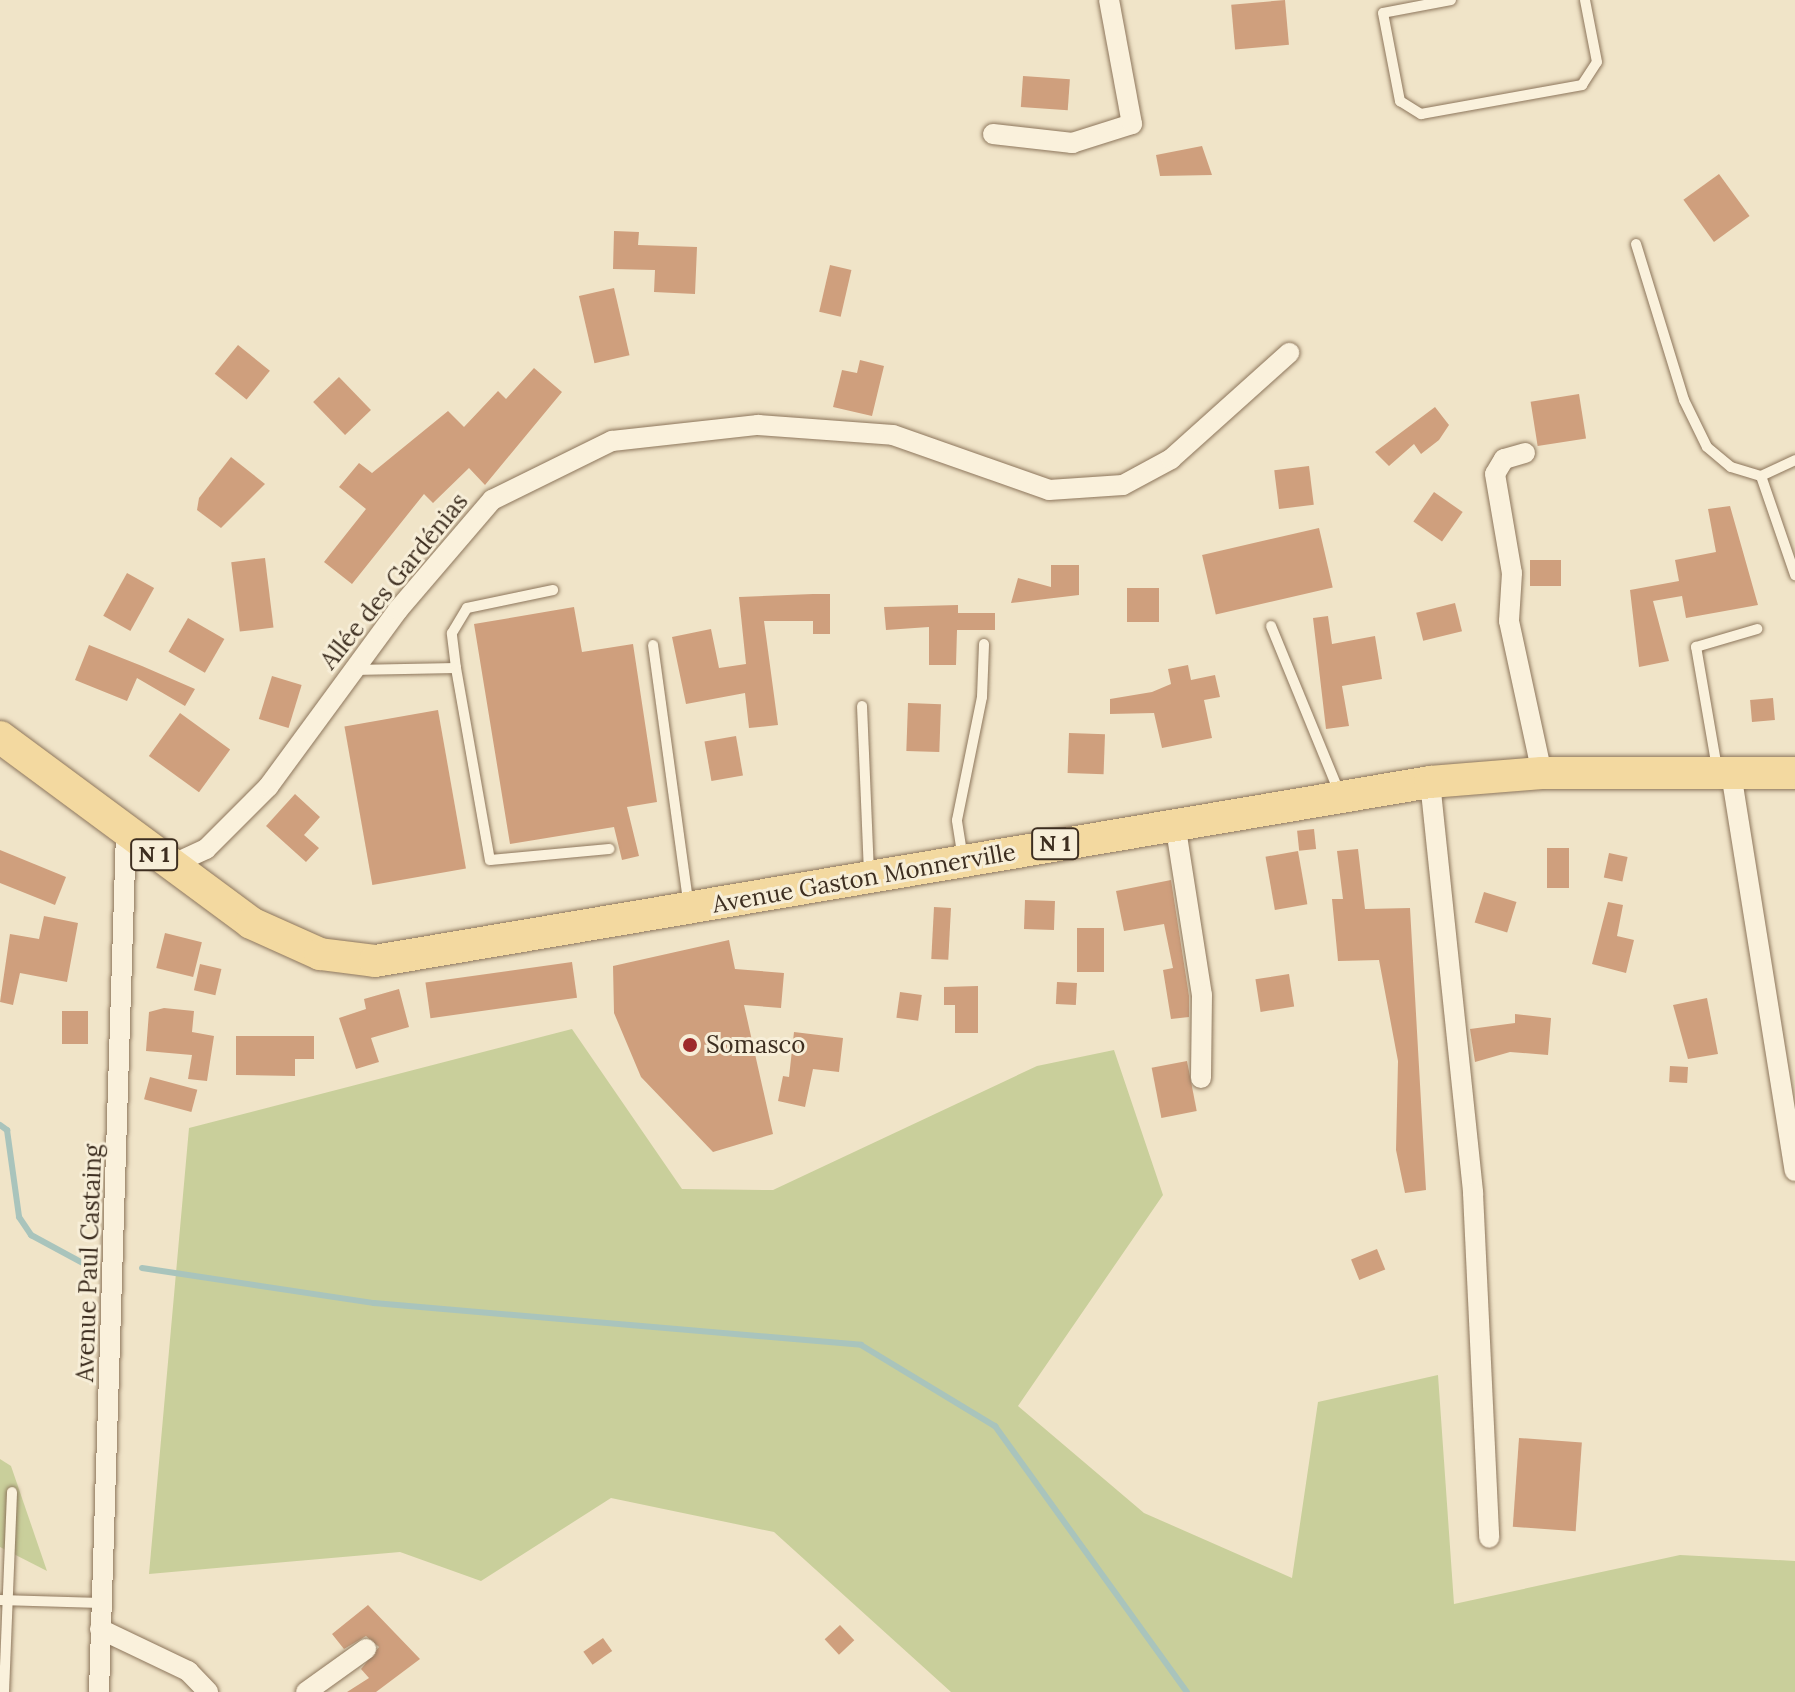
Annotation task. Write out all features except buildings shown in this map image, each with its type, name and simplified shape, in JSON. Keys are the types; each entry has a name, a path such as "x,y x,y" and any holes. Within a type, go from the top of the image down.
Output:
{"main road":[{"name":"Avenue Gaston Monnerville","path":"0,737 126,835 278,938 347,959 401,959 1340,794 1430,782 1542,773 1795,773"}],"street":[{"path":"993,134 1072,143 1132,124 1109,0"},
{"name":"Allée des Gardénias","path":"169,866 206,849 241,817 353,670 492,500 612,441 758,425 893,435 1049,490 1123,485 1171,459 1289,353"},
{"path":"1525,453 1504,459 1495,474 1512,573 1509,621 1542,773"},
{"path":"1724,774 1795,1171"},
{"path":"1430,782 1473,1193 1489,1538"},
{"path":"1175,823 1201,983 1201,1078"},
{"name":"Avenue Paul Castaing","path":"99,1692 126,835"},
{"path":"100,1629 188,1671 208,1692"},
{"path":"306,1692 366,1649"}],"lane":[{"path":"1451,0 1383,13 1400,101 1421,114 1582,85 1597,62 1585,0"},
{"path":"1636,244 1684,400 1707,447 1731,467 1761,476 1795,460"},
{"path":"1761,476 1795,575"},
{"path":"553,590 467,608 452,633 490,860 609,849"},
{"path":"1271,626 1340,794"},
{"path":"1724,774 1696,647 1757,629"},
{"path":"963,860 957,820 982,697 984,644"},
{"path":"653,645 689,908"},
{"path":"353,670 456,668"},
{"path":"862,706 870,877"},
{"path":"4,1692 4,1600 12,1492"},
{"path":"4,1600 101,1603"}],"green space":[{"path":"572,1029 682,1189 773,1190 1037,1066 1114,1050 1163,1195 1018,1406 1144,1513 1292,1578 1318,1402 1438,1375 1454,1604 1680,1555 1795,1561 1795,1692 951,1692 774,1532 611,1498 481,1581 400,1552 149,1574 189,1128"},
{"path":"0,1459 11,1466 47,1571 0,1547"}],"waterway":[{"path":"0,1125 7,1130 19,1217 31,1235 90,1267"},
{"path":"142,1268 374,1303 861,1345 995,1426 1187,1692"}],"place":[{"name":"Somasco","path":"690,1045"}]}
